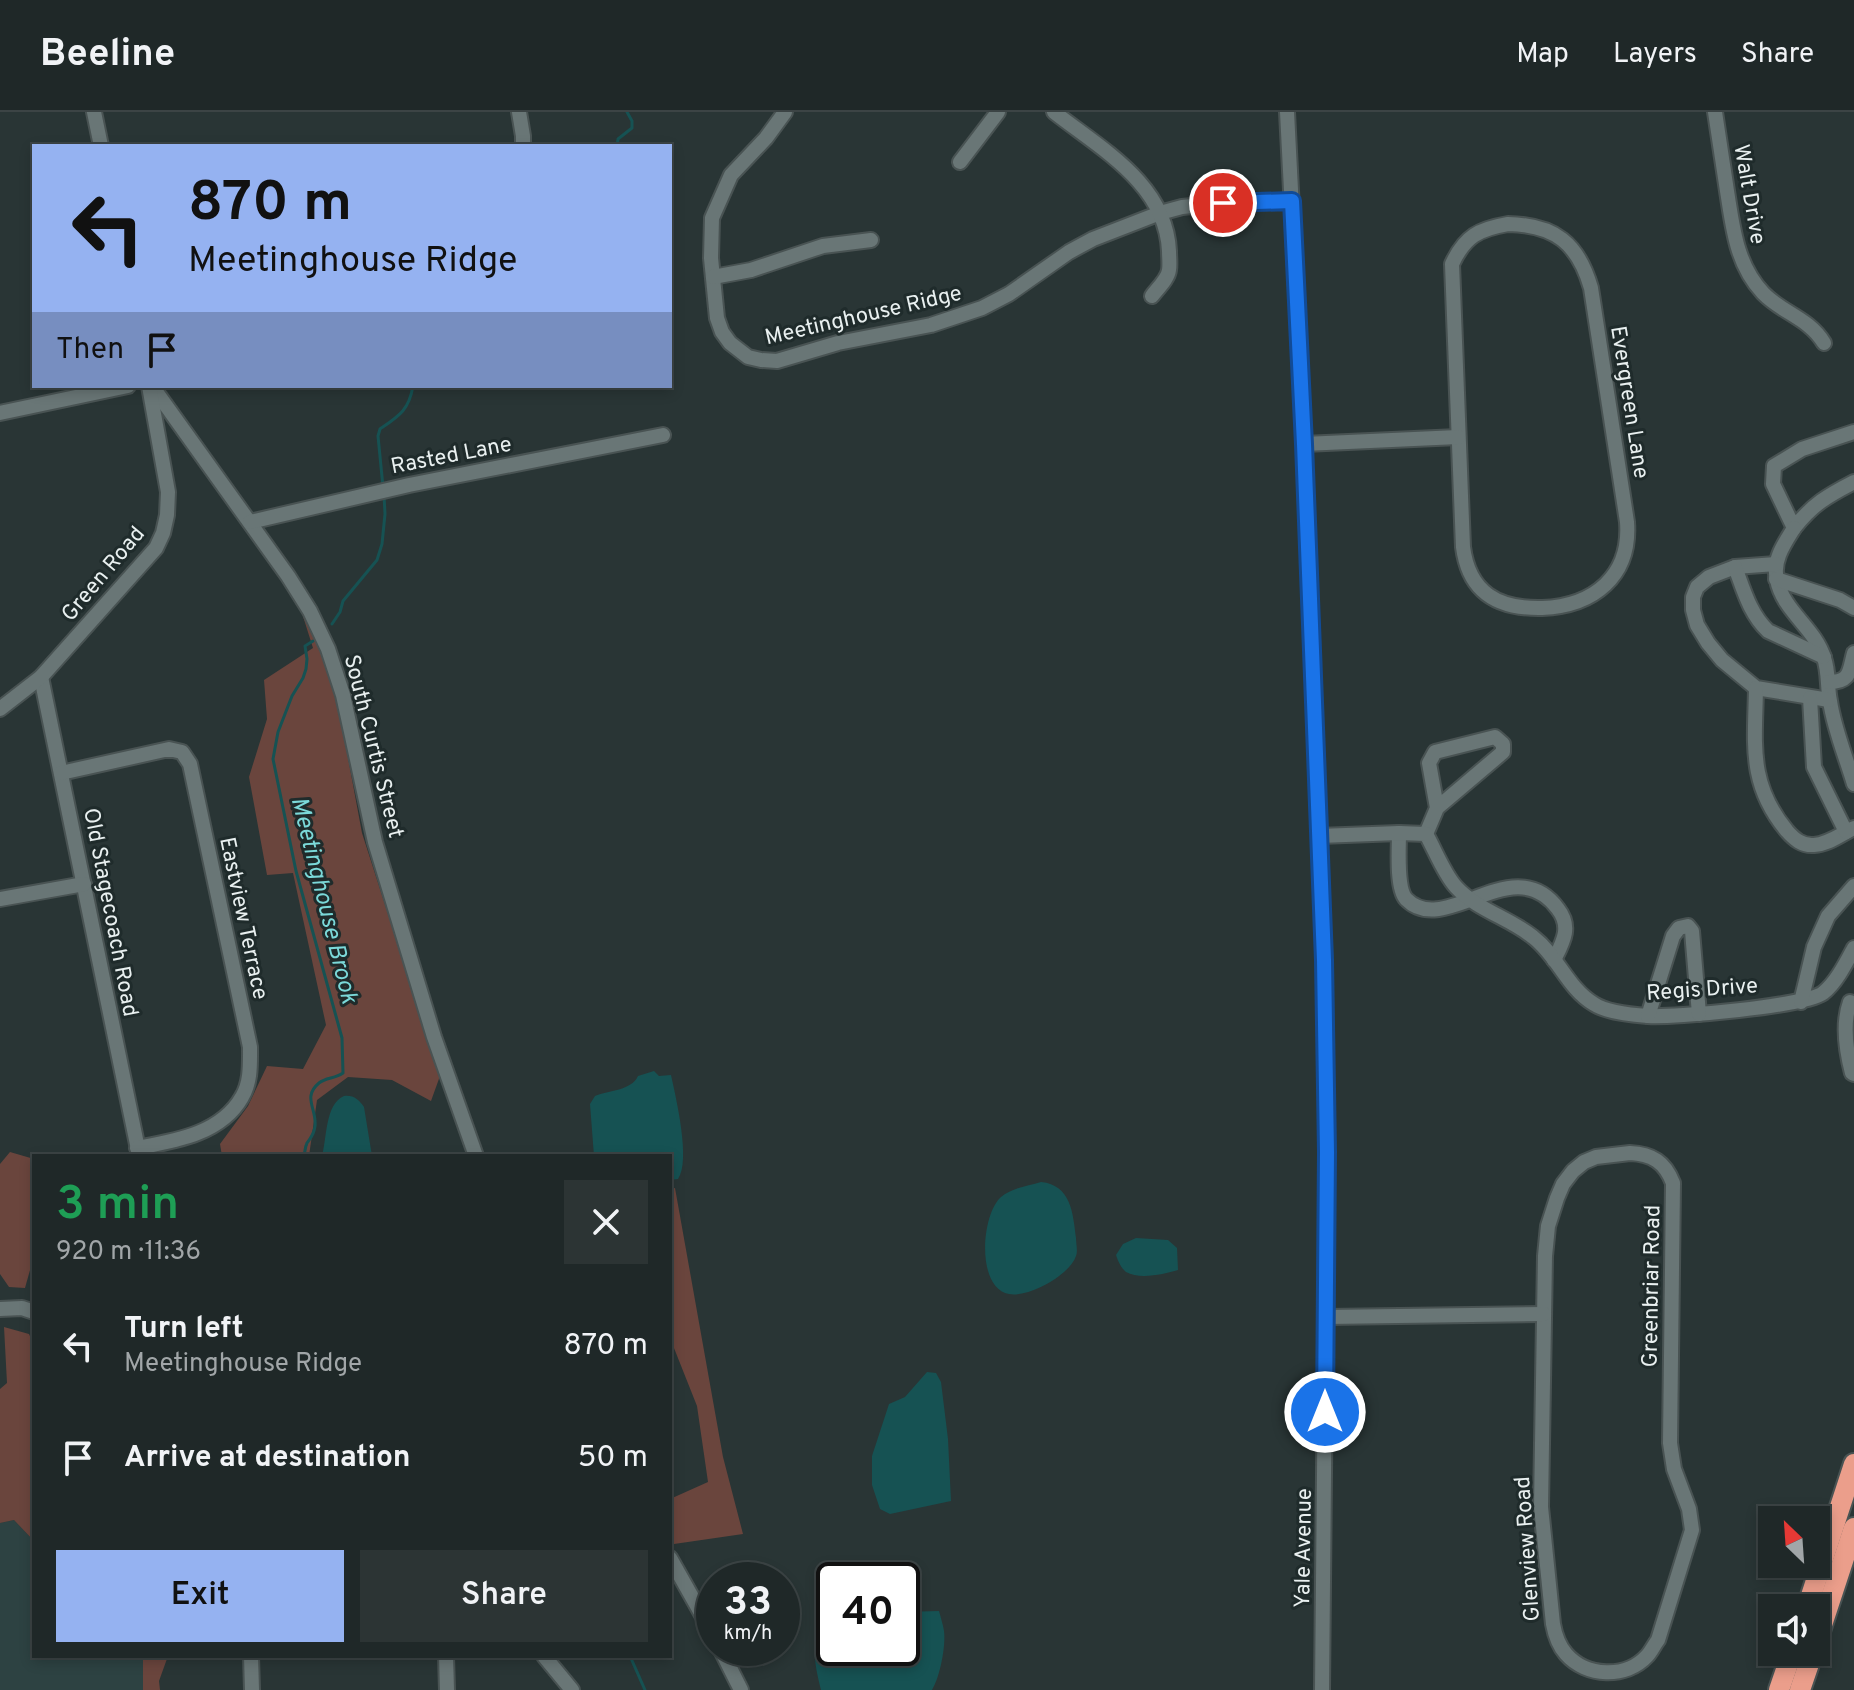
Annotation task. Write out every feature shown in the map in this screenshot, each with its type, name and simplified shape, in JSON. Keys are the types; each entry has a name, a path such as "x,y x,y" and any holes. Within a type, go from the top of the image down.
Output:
{"highway":[{"path":"1812,1594 1854,1464"},
{"path":"1830,1601 1854,1528"},
{"path":"1779,1690 1787,1666"},
{"path":"1800,1690 1808,1666"}],"street":[{"path":"94,112 101,144"},
{"path":"519,112 523,144"},
{"name":"Meetinghouse Ridge","path":"785,112 766,138 731,175 712,218 711,258 717,318 730,343 748,357 761,360 777,361 838,343 931,325 982,308 1093,239 1160,213 1182,207 1223,203 1292,201"},
{"path":"960,162 998,112"},
{"path":"1054,112 1132,173 1160,213 1168,244 1169,272 1152,296"},
{"name":"Yale Avenue","path":"1287,112 1304,444 1324,960 1326,1317 1322,1690"},
{"name":"Walt Drive","path":"1715,112 1735,239 1745,269 1765,295 1811,325 1824,343"},
{"name":"Evergreen Lane","path":"1508,224 1540,227 1565,241 1574,251 1591,288 1628,534 1621,562 1604,587 1575,603 1547,607 1508,606 1485,593 1476,583 1464,559 1458,437 1452,264 1467,240 1478,232 1508,224"},
{"path":"713,277 751,270 823,246 871,240"},
{"path":"0,413 119,388"},
{"name":"Green Road","path":"0,709 41,677 156,548 167,515 168,492 151,388"},
{"name":"South Curtis Street","path":"152,388 288,576 310,611 328,649 343,695 375,842 434,1037 475,1154"},
{"path":"1794,528 1773,484 1774,466 1802,449 1854,432"},
{"name":"Rasted Lane","path":"250,522 383,490 663,435"},
{"path":"1304,444 1458,437"},
{"path":"1854,482 1809,509 1784,544 1776,572 1783,596 1814,636 1824,657 1829,700 1851,761 1854,784"},
{"path":"1735,567 1752,613 1761,625 1824,657"},
{"path":"1829,700 1756,688 1722,660 1708,643 1697,625 1693,597 1697,587 1709,577 1735,567 1776,572 1854,608"},
{"path":"1829,682 1840,682 1847,677 1854,653"},
{"name":"Old Stagecoach Road","path":"41,677 138,1152"},
{"path":"1756,688 1755,760 1760,785 1776,817 1794,838 1802,844 1813,845 1832,841 1850,830 1814,767 1810,698"},
{"path":"1319,836 1426,834 1437,808 1503,752 1503,744 1495,737 1435,752 1429,763 1437,808"},
{"name":"Eastview Terrace","path":"61,773 169,749 182,752 190,764 250,1047 250,1075 243,1097 225,1117 203,1132 138,1152"},
{"path":"1399,833 1400,891 1408,901 1422,909 1441,909 1495,890 1528,887 1550,898 1563,916 1567,935 1554,960"},
{"name":"Regis Drive","path":"1426,834 1455,887 1471,900 1534,937 1573,988 1596,1006 1648,1016 1699,1014 1801,1002 1822,995 1849,968 1854,948"},
{"path":"0,899 84,884"},
{"path":"1801,1002 1814,947 1823,926 1854,886"},
{"path":"1648,1016 1673,936 1679,928 1688,926 1692,931 1699,1014"},
{"path":"1830,985 1852,1002 1845,1023 1849,1061 1854,1074"},
{"name":"Greenbriar Road","path":"1544,1314 1546,1241 1552,1212 1563,1184 1573,1171 1596,1157 1630,1153 1653,1157 1669,1173 1674,1195 1670,1443"},
{"path":"0,1309 22,1308 32,1311"},
{"path":"1326,1317 1544,1314"},
{"name":"Glenview Road","path":"1544,1314 1541,1507 1553,1624 1556,1639 1564,1652 1589,1670 1620,1672 1635,1666 1648,1655 1658,1640 1692,1530 1689,1509 1674,1469 1670,1443"},
{"path":"672,1562 696,1604"},
{"path":"251,1658 252,1690"},
{"path":"446,1658 447,1690"},
{"path":"546,1658 572,1690"},
{"path":"729,1666 741,1690"}],"shaded area":[{"path":"301,610 321,653 338,704 362,833 440,1076 431,1101 392,1080 348,1077 317,1100 309,1154 222,1154 220,1144 248,1106 267,1066 303,1069 326,1025 293,873 267,875 249,777 267,719 264,680 313,648"},
{"path":"10,1152 32,1158 32,1263 25,1288 9,1287 0,1274 0,1164"},
{"path":"675,1188 723,1457 743,1534 674,1544 672,1498 708,1482 697,1406 672,1343 672,1189"},
{"path":"4,1327 29,1334 32,1341 32,1539 14,1520 0,1523 0,1389 7,1383"},
{"path":"14,1520 32,1539 32,1658 143,1658 143,1690 0,1690 0,1523"},
{"path":"143,1658 167,1658 159,1681 160,1690 143,1690"}],"water":[{"path":"654,1071 659,1076 671,1075 683,1144 682,1170 678,1179 672,1180 672,1154 594,1154 590,1104 595,1096 630,1085 638,1076"},
{"path":"351,1096 364,1107 372,1154 322,1154 330,1114 338,1100"},
{"path":"1041,1182 1059,1188 1069,1202 1077,1254 1066,1271 1047,1284 1027,1292 1009,1294 998,1289 987,1265 985,1250 989,1219 994,1206 1005,1194"},
{"path":"1136,1238 1168,1240 1177,1248 1178,1270 1145,1276 1126,1272 1116,1255 1123,1244"},
{"path":"927,1372 936,1373 941,1382 951,1501 890,1514 880,1509 872,1485 872,1456 889,1404 905,1397"},
{"path":"939,1611 944,1631 940,1670 932,1690 821,1690 817,1666 920,1666 920,1612"}],"waterway":[{"name":"Meetinghouse Brook","path":"617,144 618,139 632,128 627,112"},
{"name":"Meetinghouse Brook","path":"383,487 380,429 402,412 412,388"},
{"name":"Meetinghouse Brook","path":"332,624 343,601 377,560 382,544 384,495"},
{"name":"Meetinghouse Brook","path":"304,1154 315,1126 311,1093 322,1081 343,1073 342,1038 296,871 273,759 278,732 306,669 305,646 313,641"},
{"name":"Meetinghouse Brook","path":"631,1658 645,1690"}],"route":[{"path":"1223,203 1292,201 1324,960 1327,1152 1325,1412"}]}
